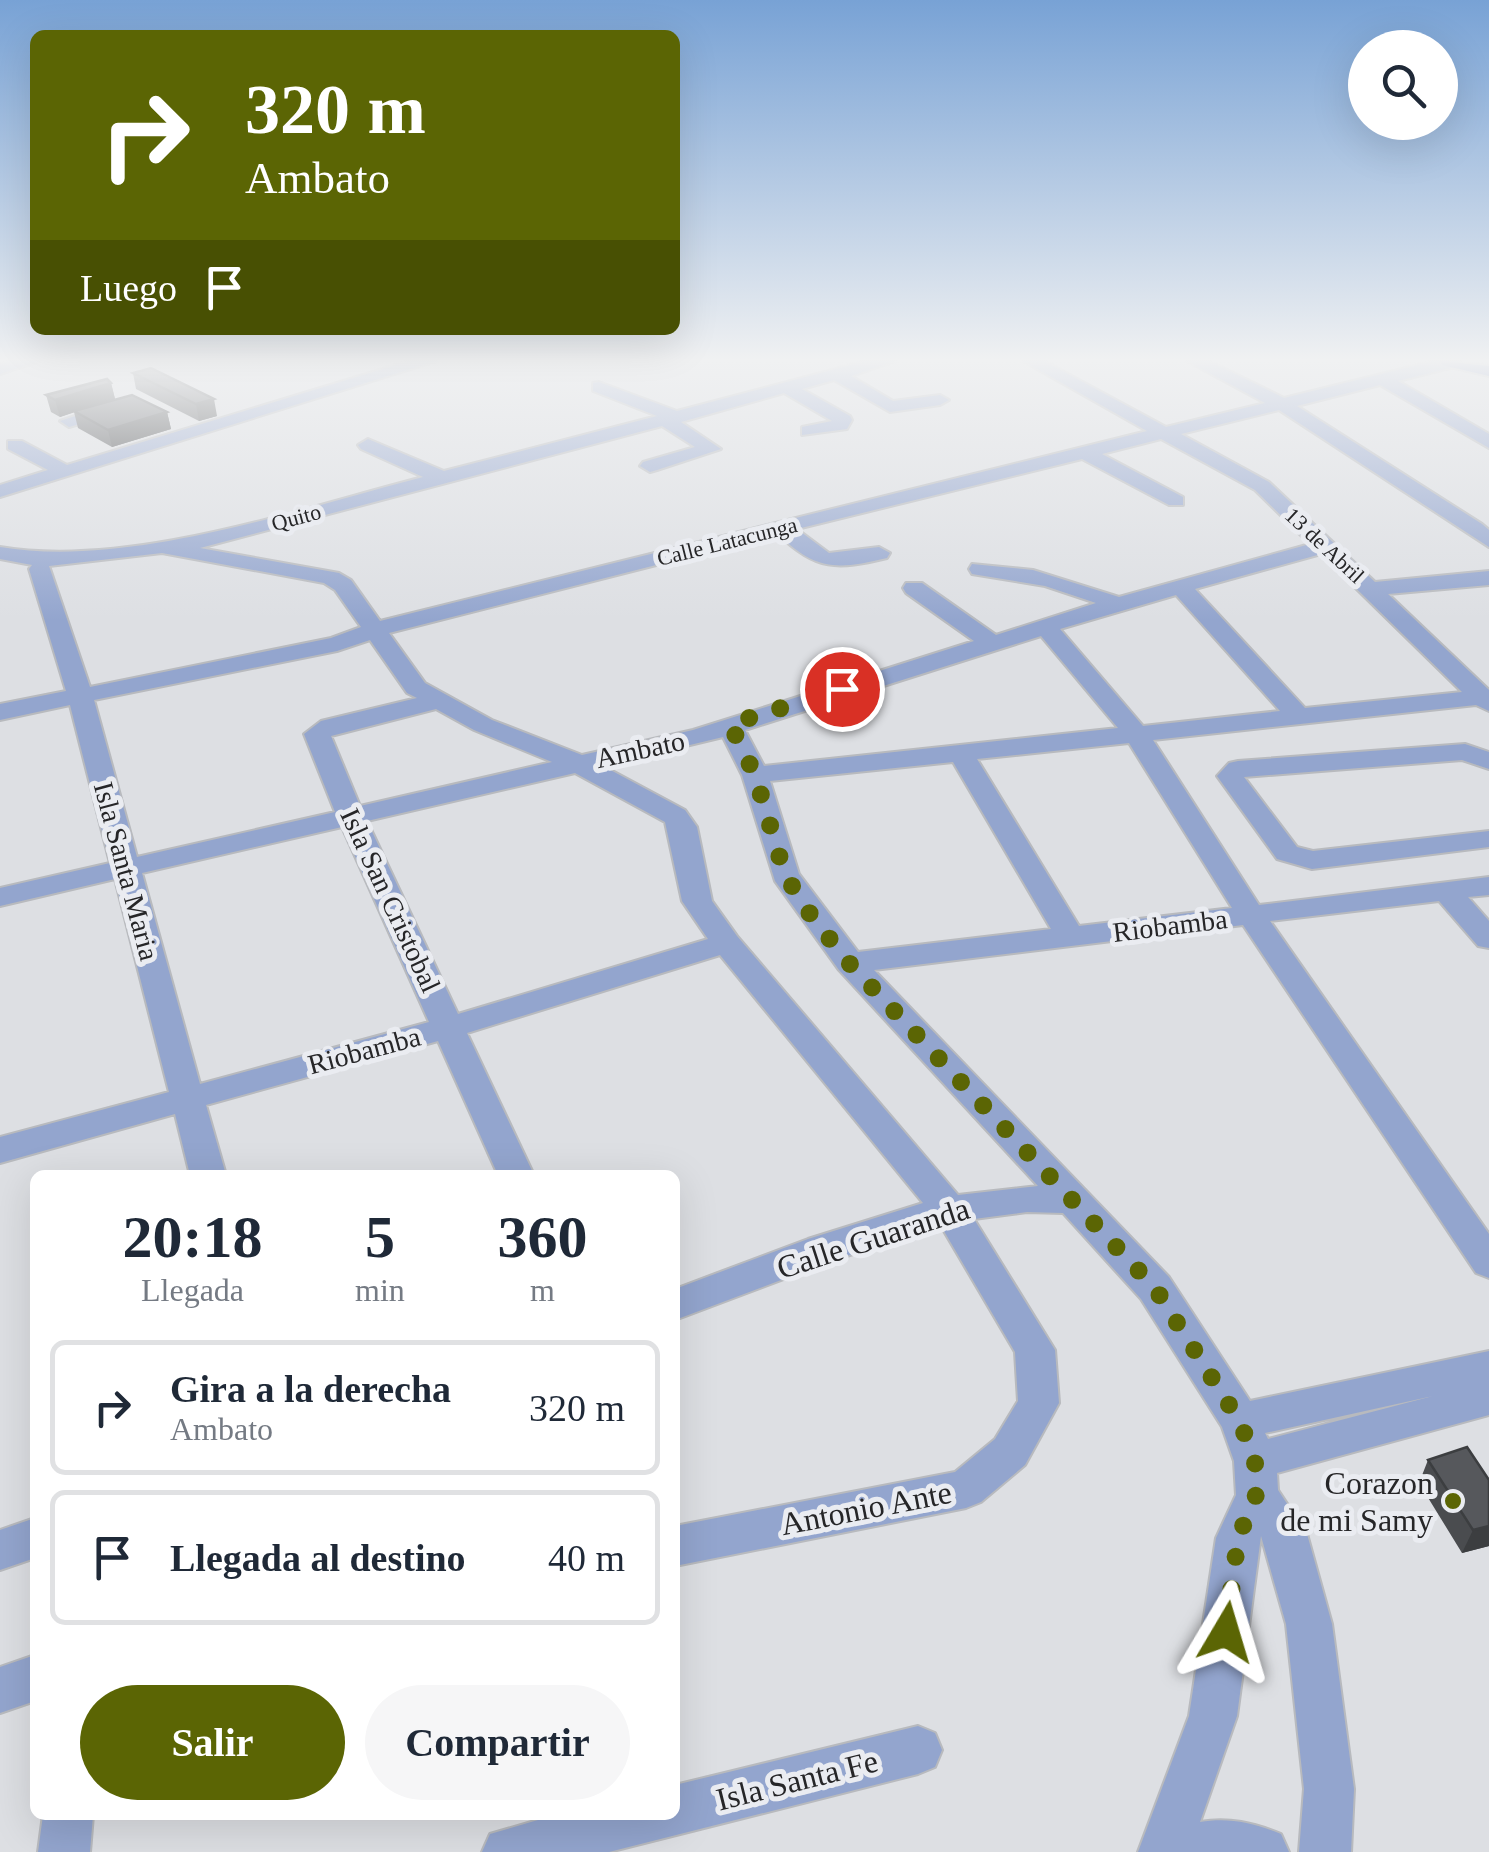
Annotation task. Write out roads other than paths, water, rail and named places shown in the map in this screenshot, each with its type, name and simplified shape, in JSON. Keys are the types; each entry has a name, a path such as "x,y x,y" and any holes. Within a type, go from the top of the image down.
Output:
{"street":[{"path":"20,447 64,471"},
{"path":"0,491 143,447"},
{"path":"374,447 443,478"},
{"name":"Quito","path":"0,576 40,564 166,548 562,447"},
{"path":"650,466 709,447"},
{"name":"Calle Latacunga","path":"0,712 338,644 404,620 1105,447"},
{"name":"13 de Abril","path":"1194,447 1262,486 1485,700"},
{"path":"1351,447 1484,532"},
{"path":"1085,453 1176,501"},
{"path":"783,527 806,550 827,562 879,554"},
{"name":"Ambato","path":"0,898 700,736 1117,604 1327,546"},
{"name":"Antonio Ante","path":"166,548 330,578 343,585 416,688 483,724 575,762 675,816 683,828 697,900 726,943 949,1209 1035,1350 1039,1404 1010,1452 966,1488 680,1545"},
{"path":"0,553 40,564"},
{"name":"Isla Santa Maria","path":"40,564 80,695 206,1170"},
{"path":"980,569 1031,574 1074,585 1117,604"},
{"path":"1371,589 1489,578"},
{"path":"1181,586 1300,718"},
{"path":"914,588 992,643"},
{"path":"1045,626 1135,732 1251,915 1489,1262"},
{"path":"755,775 1135,732 1485,700"},
{"name":"Isla San Cristobal","path":"438,701 330,726 317,734 350,816 451,1027 514,1170"},
{"path":"730,724 755,775 785,875 850,964 1155,1288 1240,1422 1256,1478 1285,1534 1309,1624 1329,1789 1325,1852"},
{"path":"960,752 1071,937"},
{"path":"1489,772 1485,766 1489,761 1466,752 1238,769 1230,776 1287,853 1297,858 1312,860 1489,839"},
{"name":"Riobamba","path":"850,964 1489,886"},
{"path":"1446,892 1489,939"},
{"name":"Riobamba","path":"0,1150 451,1027 726,943"},
{"name":"Calle Guaranda","path":"680,1302 949,1209 1009,1198 1076,1200"},
{"path":"1240,1422 1489,1367"},
{"path":"1256,1478 1489,1398"},
{"path":"1164,1852 1213,1716 1238,1538 1256,1478"},
{"path":"0,1550 30,1540"},
{"path":"0,1690 30,1680"},
{"name":"Isla Santa Fe","path":"680,1809 918,1750"},
{"path":"64,1852 67,1820"},
{"path":"508,1852 636,1820"},
{"path":"1182,1852 1197,1847 1236,1845 1262,1852"}],"place":[{"name":"Corazon de mi Samy","path":"1453,1501"}]}
